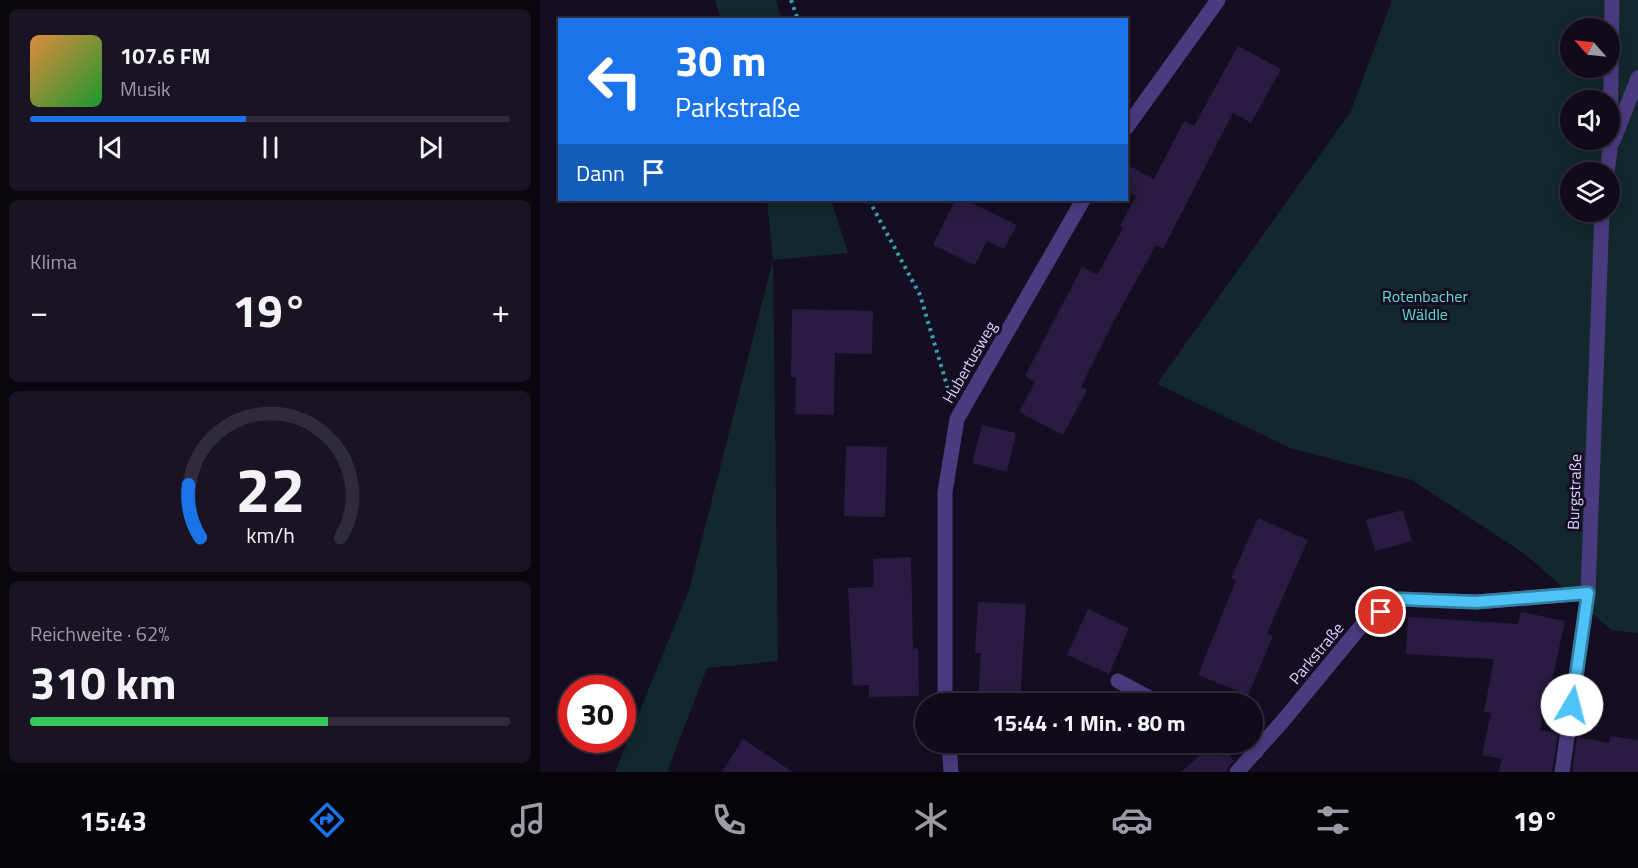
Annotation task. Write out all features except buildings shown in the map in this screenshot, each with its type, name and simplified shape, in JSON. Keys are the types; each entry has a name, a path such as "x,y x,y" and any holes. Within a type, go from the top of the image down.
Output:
{"street":[{"path":"1128,125 1218,0"},
{"path":"1611,90 1612,0"},
{"path":"1620,124 1638,78"},
{"path":"1608,162 1610,150"},
{"name":"Hubertusweg","path":"944,693 945,492 957,418 1082,201"},
{"name":"Burgstraße","path":"1562,772 1588,593 1602,222"},
{"name":"Parkstraße","path":"1263,744 1362,625 1399,599 1476,602 1588,593"},
{"path":"1118,681 1140,693"},
{"path":"950,753 951,772"},
{"name":"Parkstraße","path":"1237,772 1255,753"}],"path":[{"path":"791,0 797,18"},
{"path":"870,201 920,295 957,418"}],"green space":[{"path":"715,0 776,0 781,18 721,18"},
{"name":"Rotenbacher Wäldle","path":"1392,0 1638,0 1638,633 1611,630 1525,554 1412,480 1290,448 1157,384 1351,111"},
{"path":"767,201 831,201 848,253 773,260"},
{"path":"773,260 778,661 707,668 667,772 615,772 623,753 636,753 636,720 689,590"}],"route":[{"path":"1381,612 1399,599 1476,602 1588,593 1572,705"}]}
